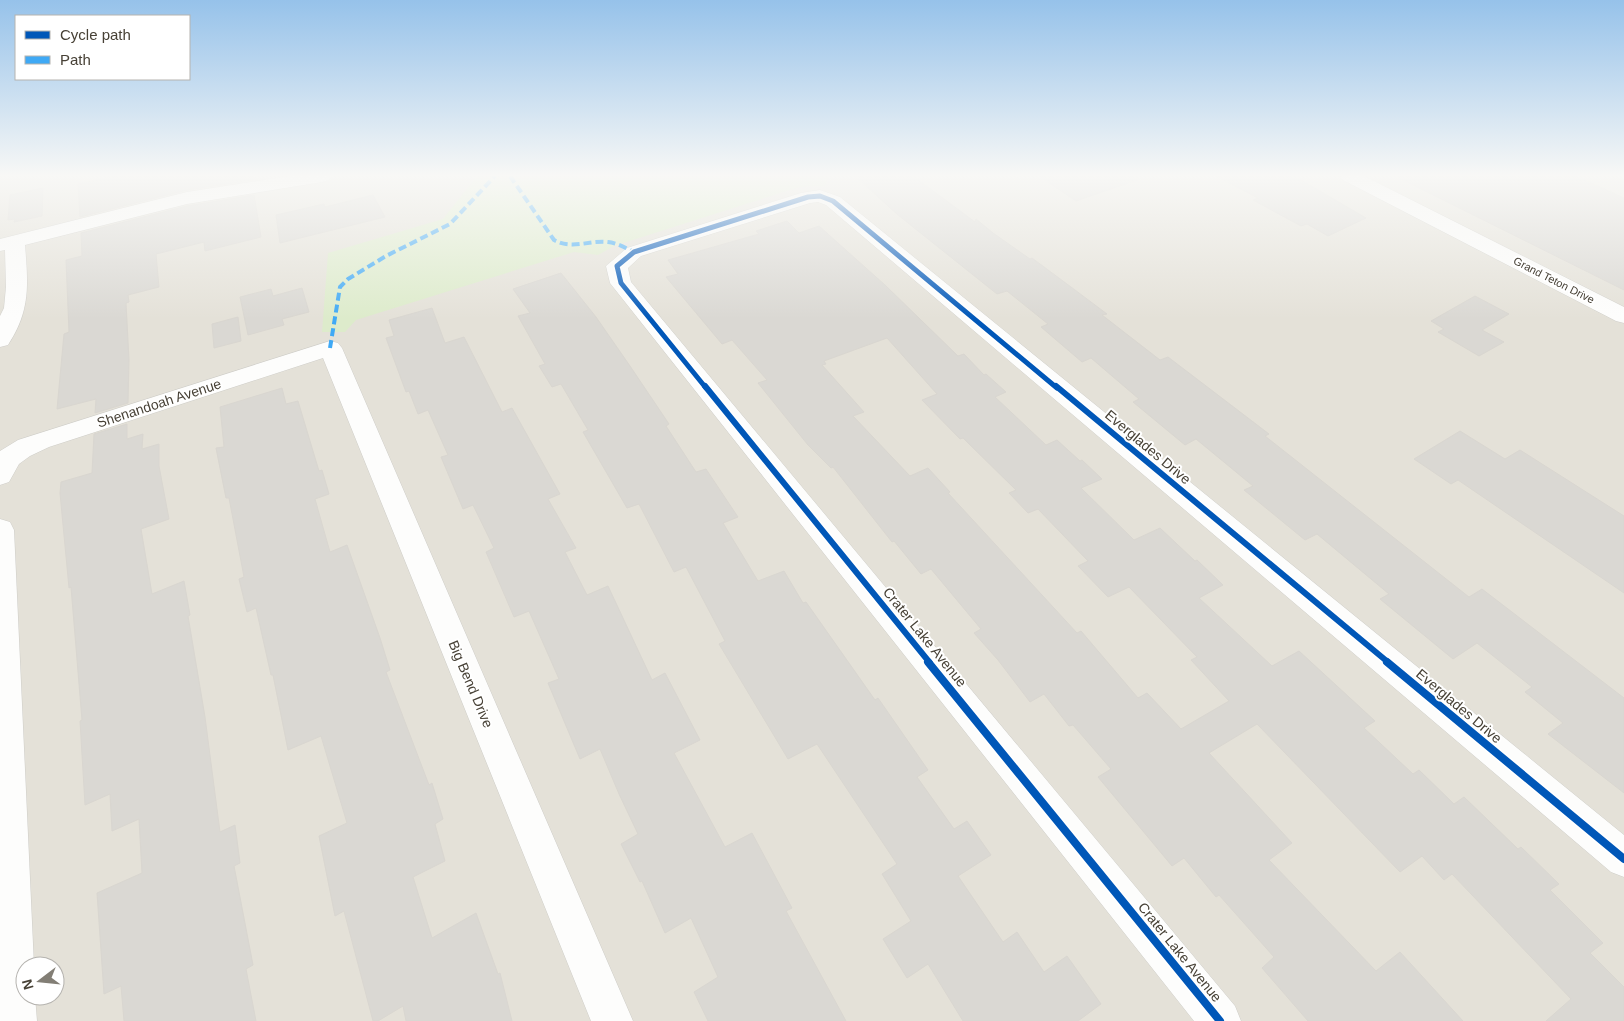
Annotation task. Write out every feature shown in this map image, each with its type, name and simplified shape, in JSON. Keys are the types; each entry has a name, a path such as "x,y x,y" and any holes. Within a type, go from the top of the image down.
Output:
{"street":[{"path":"0,340 15,308 17,287 8,243 85,224"},
{"name":"Everglades Drive","path":"616,266 634,252 724,224"},
{"name":"Everglades Drive","path":"860,224 1624,859"},
{"name":"Grand Teton Drive","path":"1443,224 1624,316"},
{"name":"Crater Lake Avenue","path":"616,266 621,283 1220,1021"},
{"name":"Shenandoah Avenue","path":"0,475 8,458 25,447 40,441 330,348"},
{"name":"Big Bend Drive","path":"330,348 612,1021"},
{"path":"0,530 16,1021"}],"shaded area":[{"path":"0,224 1624,224 1624,1021 0,1021"}],"green space":[{"path":"427,224 684,224 614,246 598,255 574,252 356,320 345,332 322,332 328,253"}],"building":[{"path":"118,224 259,224 261,237 205,251 204,242 156,254 159,287 128,295 129,302 126,303 129,360 128,403 95,413 96,399 57,409 64,334 69,332 66,260 82,256 81,233"},
{"path":"277,224 358,224 280,243"},
{"path":"779,224 790,224 799,233 819,226 885,285 958,356 964,354 984,375 986,374 1006,392 995,397 1046,445 1057,440 1102,479 1081,488 1134,540 1160,528 1223,585 1199,598 1272,666 1299,651 1375,721 1364,728 1413,774 1419,770 1454,804 1464,797 1518,849 1521,847 1559,884 1550,890 1603,943 1590,953 1624,987 1624,1021 1546,1021 1571,999 1452,874 1444,880 1422,856 1400,872 1257,724 1209,753 1292,843 1269,860 1376,971 1400,952 1463,1021 1308,1021 1262,968 1274,957 1219,895 1216,897 1184,858 1172,866 1098,777 1111,769 1073,725 1069,726 1044,694 1030,702 998,660 974,633 981,629 931,569 921,574 894,541 892,542 833,467 831,468 808,445 758,383 767,380 732,340 722,344 666,277 678,274 668,260 759,234 756,231","holes":["887,338 937,394 922,400 960,439 963,438 1016,490 1009,493 1028,513 1038,509 1088,561 1078,566 1108,597 1129,587 1197,657 1191,660 1229,701 1181,729 1147,693 1138,698 1081,631 1077,633 948,493 950,492 928,468 910,476 853,416 864,412 822,365 826,364 824,361"]},
{"path":"909,224 982,224 1030,259 1032,258 1107,314 1102,315 1160,360 1168,357 1269,434 1265,436 1469,597 1482,589 1624,698 1624,793 1548,734 1563,723 1525,692 1532,687 1477,643 1453,659 1380,599 1389,594 1317,534 1305,540 1244,490 1253,486 1196,439 1185,445 1133,402 1139,399 1091,358 1082,362 1041,327 1048,324 1007,291 997,294"},
{"path":"1297,224 1354,224 1328,236 1307,224 1301,226"},
{"path":"1491,224 1624,224 1624,290"},
{"path":"561,273 596,317 630,366 669,424 666,426 696,472 706,469 738,517 723,523 758,581 784,571 803,603 806,602 875,700 878,698 928,770 917,777 954,829 967,821 991,855 958,876 1003,942 1017,932 1044,972 1067,956 1101,1004 1078,1021 963,1021 928,964 907,978 883,939 911,921 882,874 897,864 817,744 788,759 719,644 725,641 686,567 674,572 639,504 627,508 583,432 588,430 561,384 552,387 539,366 545,364 518,316 530,313 513,289"},
{"path":"302,288 309,312 282,319 284,325 248,335 240,297 271,289 273,296"},
{"path":"1475,296 1509,314 1482,330 1504,342 1479,356 1438,332 1444,329 1431,321"},
{"path":"432,308 445,343 464,337 502,412 512,408 560,494 548,499 576,548 565,552 587,595 608,586 652,680 665,673 700,740 674,753 725,847 752,833 792,908 786,911 846,1021 708,1021 694,992 718,977 691,918 665,933 642,881 640,882 621,844 638,834 600,749 580,759 548,683 559,679 529,611 514,617 486,552 494,548 473,505 463,509 441,457 448,455 428,410 418,414 409,391 406,392 386,338 394,336 389,320"},
{"path":"238,317 241,341 214,348 212,324"},
{"path":"282,388 286,404 298,401 319,471 322,470 329,494 315,499 330,552 347,545 390,670 386,672 429,785 432,783 443,819 435,824 445,861 413,877 432,938 476,913 498,974 500,973 512,1021 406,1021 403,1006 378,1021 373,1021 344,911 335,916 319,836 347,823 321,736 288,750 273,675 271,675 256,608 247,612 239,579 244,577 229,498 226,498 216,448 224,447 220,407"},
{"path":"127,424 127,439 143,434 142,449 159,444 159,466 169,519 141,529 152,594 184,581 220,832 235,825 240,863 234,866 253,965 246,969 256,1021 124,1021 121,986 104,994 97,893 142,873 139,819 112,831 110,794 85,805 80,721 82,720 71,587 69,588 60,493 61,482 92,473 94,434"},
{"path":"1460,431 1505,459 1520,450 1624,516 1624,593 1458,480 1451,484 1414,459"}],"marked path":[{"path":"330,348 340,287 348,279 386,256 450,224"},
{"path":"543,224 554,240 560,243 573,245 608,242 634,252"}],"cycle path":[{"path":"724,224 634,252 617,266 621,283 1220,1021"},
{"path":"860,224 1624,859"}]}
